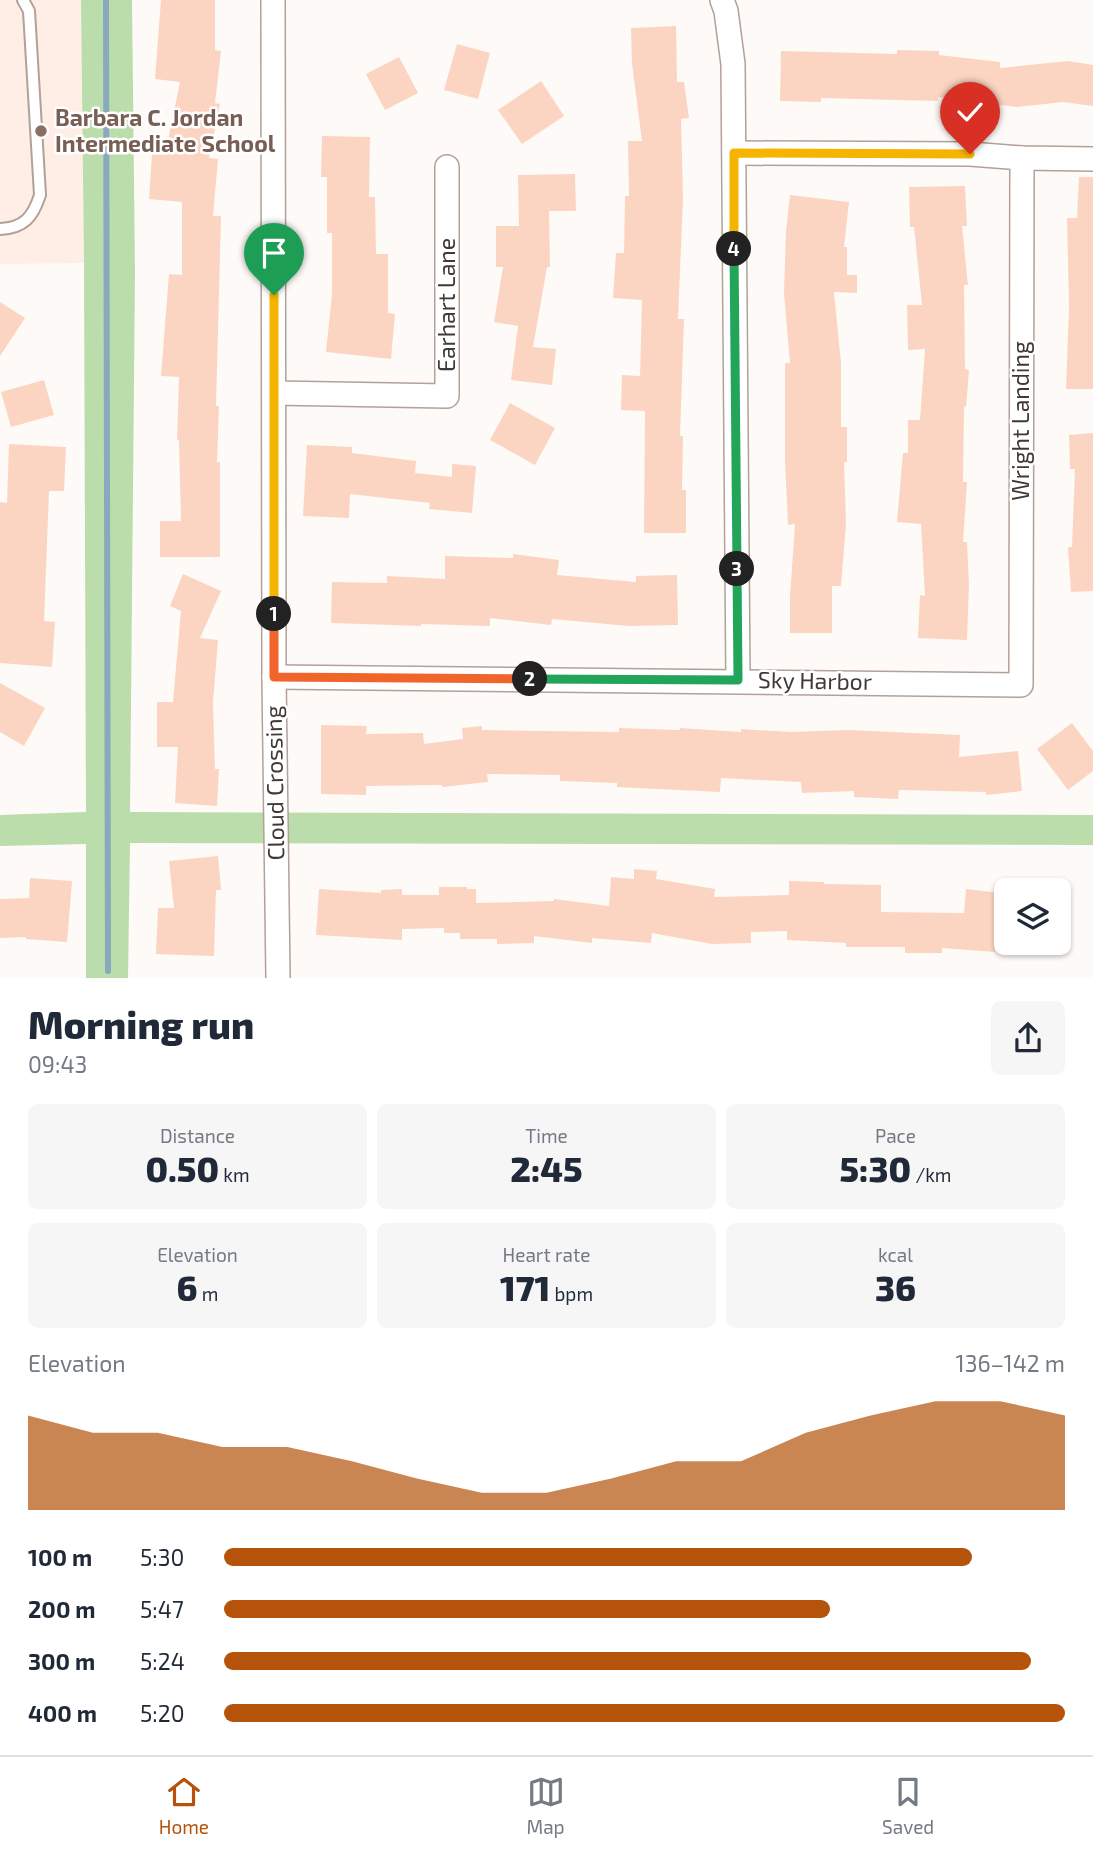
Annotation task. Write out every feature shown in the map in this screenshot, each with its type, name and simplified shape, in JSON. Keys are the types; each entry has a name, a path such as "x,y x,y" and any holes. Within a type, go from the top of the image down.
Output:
{"street":[{"name":"Cloud Crossing","path":"273,0 274,677 278,978"},
{"path":"722,0 733,64 738,680"},
{"path":"734,153 970,154 1093,159"},
{"name":"Wright Landing","path":"1021,685 1022,158"},
{"name":"Earhart Lane","path":"274,393 447,396 447,167"},
{"name":"Sky Harbor","path":"274,677 1021,685"}],"lane":[{"path":"0,229 16,228 34,212 40,195 29,11 23,0"}],"shaded area":[{"name":"Barbara C. Jordan Intermediate School","path":"0,0 81,0 84,263 0,264"}],"green space":[{"path":"81,0 132,0 135,273 130,812 1093,815 1093,845 130,843 128,978 86,978 86,844 0,846 0,815 86,812"}],"building":[{"path":"161,0 215,0 215,50 221,51 215,103 220,104 209,158 218,159 213,216 221,216 216,406 219,406 217,462 220,462 220,557 160,557 160,521 181,521 177,440 179,377 161,376 169,274 182,275 182,202 149,199 152,154 165,155 180,82 155,79"},
{"path":"676,26 677,82 684,82 689,118 681,119 683,199 678,319 684,319 680,436 683,436 682,490 686,490 686,533 644,533 645,411 621,410 622,375 640,376 642,300 613,298 616,253 624,253 625,196 629,196 628,141 642,141 632,64 631,28"},
{"path":"457,44 490,53 478,99 444,90"},
{"path":"897,50 939,51 939,55 1000,62 1000,68 1068,61 1093,65 1093,106 1063,102 1017,107 938,97 938,101 821,98 821,102 780,101 781,51 897,54"},
{"path":"399,57 418,93 385,110 366,74"},
{"path":"541,81 564,116 522,144 498,110"},
{"path":"322,136 370,137 369,197 375,197 376,254 388,254 388,313 395,314 391,359 326,352 332,294 332,233 327,233 327,177 321,177"},
{"path":"575,174 576,211 549,211 550,267 547,267 533,347 556,349 552,385 511,380 518,326 494,322 503,267 496,267 496,226 519,226 518,175"},
{"path":"1079,177 1093,177 1093,389 1066,389 1069,307 1067,218 1077,218"},
{"path":"965,186 967,226 962,226 968,285 964,285 965,369 969,370 966,407 964,406 963,482 967,482 963,542 967,542 969,584 967,640 918,638 920,595 925,596 921,524 897,522 903,453 908,453 908,420 920,420 925,349 908,350 907,305 922,305 914,227 910,227 909,187"},
{"path":"790,195 849,202 844,247 847,247 847,275 857,275 857,293 834,292 841,363 841,427 847,427 847,462 844,462 846,523 841,586 832,586 832,633 790,633 795,524 788,525 785,363 790,363 784,293"},
{"path":"0,302 25,318 0,356"},
{"path":"44,380 54,415 11,427 1,392"},
{"path":"510,403 555,428 535,465 490,440"},
{"path":"1093,433 1093,591 1071,592 1068,547 1072,547 1075,469 1070,469 1069,435"},
{"path":"9,444 66,447 64,491 49,491 44,621 55,622 52,667 0,663 0,502 7,503"},
{"path":"307,445 352,447 352,453 416,461 415,473 452,477 452,464 476,466 472,513 429,509 430,503 350,494 349,518 303,516"},
{"path":"513,554 559,560 557,575 636,582 636,576 677,575 678,625 629,626 552,619 551,625 490,618 490,626 331,623 332,582 387,583 387,576 445,579 445,556 513,558"},
{"path":"183,574 221,591 200,638 218,640 213,702 215,769 219,769 217,806 175,803 178,747 157,747 157,702 173,702 181,611 170,606"},
{"path":"0,683 45,708 24,746 0,732"},
{"path":"1072,723 1093,751 1093,771 1068,790 1037,749"},
{"path":"321,725 367,726 366,734 423,733 424,744 463,739 462,728 482,726 482,730 619,732 619,728 680,728 741,732 741,729 791,732 848,730 960,735 959,757 1018,751 1022,791 986,795 986,792 899,790 898,799 854,797 854,791 802,793 801,782 721,778 720,792 560,781 560,775 487,774 488,782 442,787 366,786 366,795 321,794"},
{"path":"218,856 221,890 216,890 214,956 156,954 158,908 174,908 169,861"},
{"path":"634,869 657,871 656,879 715,889 714,897 789,895 789,881 881,885 881,912 964,913 966,889 994,892 994,952 942,948 942,953 905,953 905,947 846,947 846,943 787,940 787,931 751,932 751,943 712,944 652,933 651,943 592,938 592,943 534,936 534,943 497,944 497,939 460,939 460,933 444,933 444,928 402,929 402,940 316,935 319,889 381,893 381,890 402,889 402,895 439,895 439,887 467,887 476,889 476,903 554,899 609,906 611,877 634,879"},
{"path":"30,878 72,881 67,942 26,937 0,938 0,899 29,898"}],"waterway":[{"path":"106,0 108,971"}],"place":[{"name":"Barbara C. Jordan Intermediate School","path":"41,131"}],"route":[{"path":"274,295 274,677 738,680 734,153 970,154"}]}
